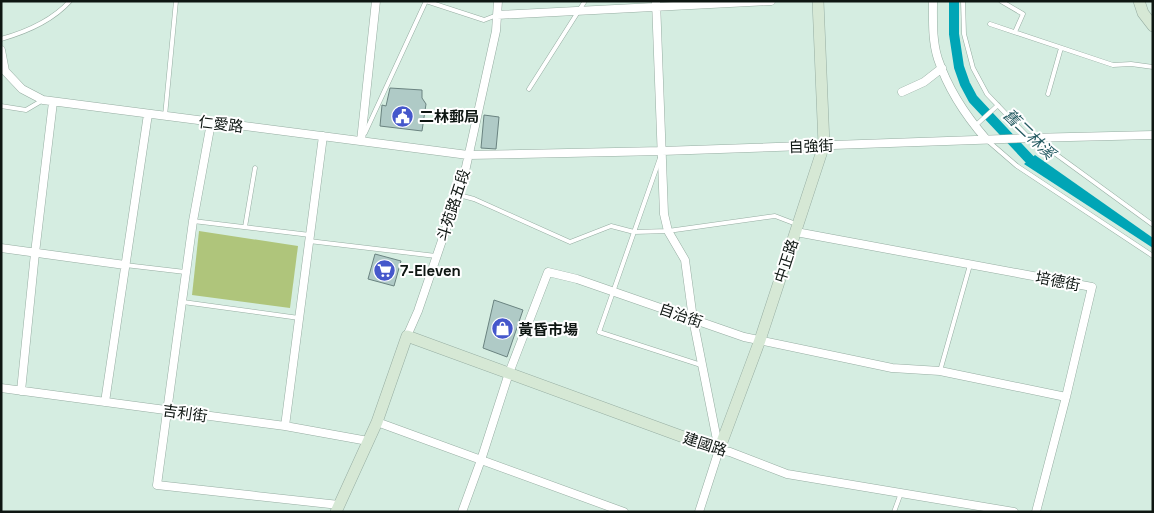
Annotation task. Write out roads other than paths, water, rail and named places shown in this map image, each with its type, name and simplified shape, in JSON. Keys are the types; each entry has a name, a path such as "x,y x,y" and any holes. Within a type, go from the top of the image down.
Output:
{"main road":[{"name":"中正路","path":"719,450 760,340 824,146 818,1"},
{"path":"1139,1 1143,13 1153,26"},
{"name":"建國路","path":"407,336 719,450"},
{"name":"斗苑路五段","path":"338,508 377,422 407,336"}],"street":[{"path":"361,141 376,1"},
{"name":"斗苑路五段","path":"407,336 418,310 464,176 496,31 498,1"},
{"path":"497,15 579,11 656,4 771,1"},
{"path":"934,1 933,30 938,58 954,94 974,126 986,139"},
{"path":"656,4 664,214 668,230 685,260 701,365 719,450"},
{"name":"仁愛路","path":"1,50 3,72 22,89 43,100 468,155"},
{"path":"902,92 924,82 942,68"},
{"path":"21,391 53,102"},
{"path":"105,402 148,114"},
{"path":"211,123 193,221 158,485 338,508"},
{"name":"自強街","path":"468,155 662,151 1153,135"},
{"path":"285,426 323,136"},
{"name":"培德街","path":"797,228 1092,287 1036,512"},
{"path":"1,248 126,265"},
{"name":"自治街","path":"462,512 509,373 548,272 577,279 744,337 892,368 940,371 1066,397"},
{"name":"吉利街","path":"1,388 285,426 368,441"},
{"path":"377,422 624,512"},
{"name":"建國路","path":"719,450 730,452 787,474 1014,512"},
{"name":"中正路","path":"699,512 719,450"}],"lane":[{"path":"1,40 21,34 43,22 70,1"},
{"path":"165,116 176,1"},
{"path":"361,141 426,1 484,20 497,15"},
{"path":"529,89 585,1"},
{"path":"963,1 964,34 972,68 987,94 1031,138 1153,225"},
{"path":"1001,1 1024,14 1015,32"},
{"path":"990,24 1113,65 1131,64 1153,67"},
{"path":"1048,94 1061,48"},
{"path":"1,106 26,110 43,100"},
{"path":"974,126 998,105"},
{"path":"986,139 1017,166 1153,256"},
{"path":"662,151 599,332 701,365"},
{"path":"245,227 255,168"},
{"path":"458,194 474,199 570,242 611,226 634,232 668,230 775,216 797,228"},
{"path":"193,221 437,256"},
{"path":"940,371 970,264"},
{"path":"126,265 187,272"},
{"path":"183,302 299,318"},
{"path":"894,512 901,494"}],"water":[{"path":"1035,155 1153,238 1153,248 1024,164"}],"waterway":[{"name":"舊二林溪","path":"954,1 954,34 959,67 965,84 973,99 1033,163 1040,167"}],"place":[{"name":"二林郵局","path":"403,116"},
{"name":"7-Eleven","path":"384,270"},
{"name":"黃昏市場","path":"502,329"}]}
